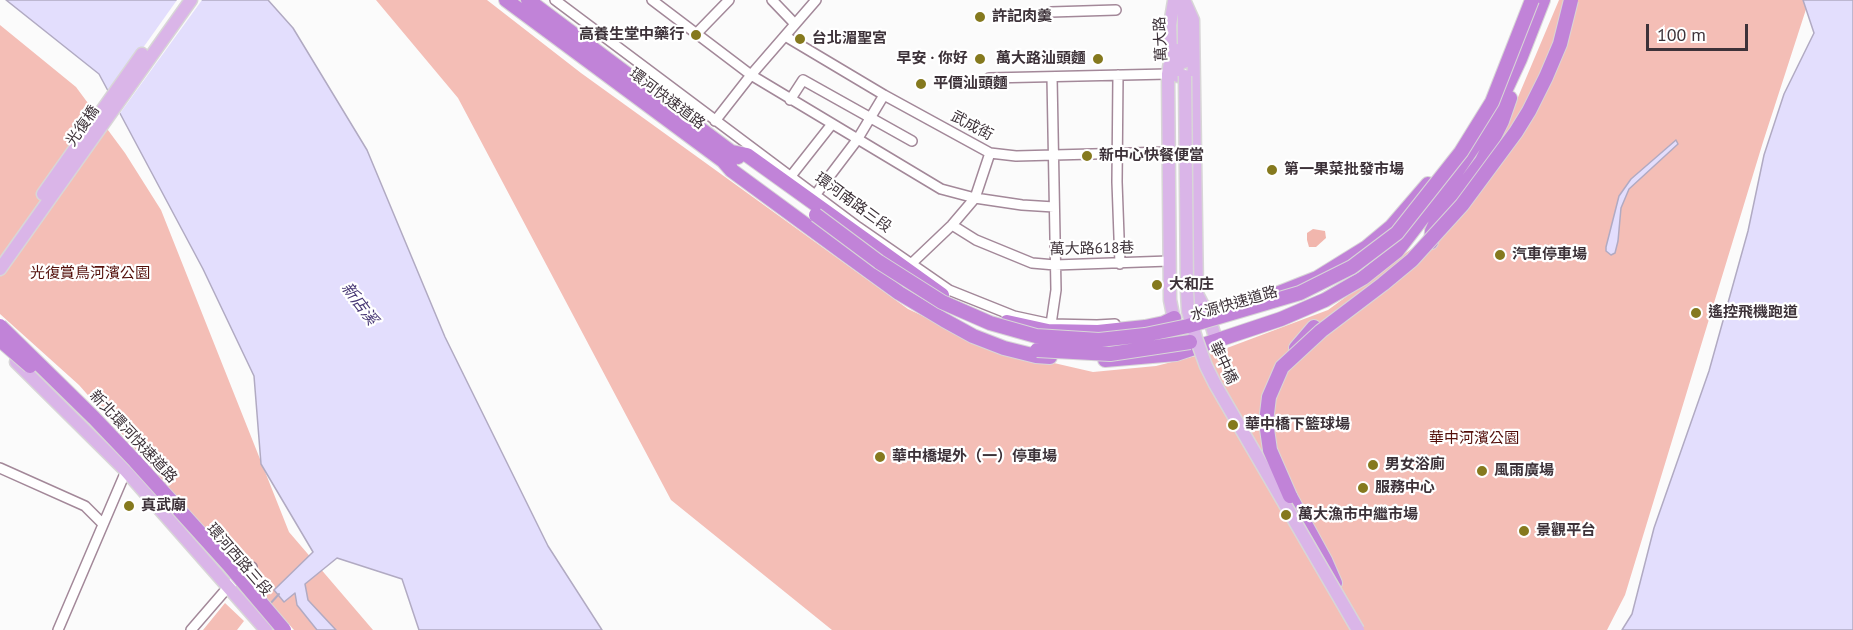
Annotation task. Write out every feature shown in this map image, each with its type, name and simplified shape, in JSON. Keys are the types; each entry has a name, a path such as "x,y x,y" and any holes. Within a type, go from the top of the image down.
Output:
{"highway":[{"name":"環河快速道路","path":"506,0 813,218"},
{"name":"環河快速道路","path":"528,0 728,157"},
{"name":"水源快速道路","path":"813,218 942,302 990,324 1036,336 1110,340 1145,335 1188,326 1300,293 1352,267 1397,233 1461,152 1492,102 1532,0"},
{"name":"水源快速道路","path":"813,218 904,288 967,324 1021,340 1069,346 1120,346 1168,338 1266,312 1307,298 1356,274 1406,237 1444,190 1492,119 1543,0"},
{"path":"1282,367 1321,331 1412,260 1462,205 1529,111 1560,44 1571,0"},
{"path":"1431,244 1432,231 1436,222 1482,160 1499,128 1510,98 1511,78"},
{"path":"1204,310 1270,297 1317,278 1367,247 1391,227 1438,173 1472,124 1492,102"},
{"path":"1174,318 1164,323 1145,327 1074,332 1048,331 1006,322 974,311 943,296 747,155 728,157 739,176 899,293 973,336 1004,348 1036,356 1101,360 1176,354 1281,319 1325,300 1363,278 1397,251 1406,237"},
{"path":"967,324 993,339 1037,350 1084,354 1139,351 1190,342"},
{"path":"1314,327 1282,367 1269,397 1266,422 1270,450 1283,481 1325,560 1340,599"},
{"name":"新北環河快速道路","path":"0,328 94,418 135,461 228,564 275,629"},
{"name":"新北環河快速道路","path":"0,340 103,441 275,629"}],"main road":[{"name":"光復橋","path":"0,255 182,0"},
{"name":"光復橋","path":"0,269 191,0"},
{"name":"萬大路","path":"1177,75 1179,0"},
{"path":"1179,0 1193,20 1197,294 1209,317 1216,340"},
{"path":"1176,354 1173,339 1174,318 1170,300 1169,152 1177,75"},
{"name":"華中橋","path":"1177,75 1179,275 1182,311 1190,342 1202,372 1351,630"},
{"name":"華中橋","path":"1177,75 1188,311 1196,338 1215,384 1358,630"},
{"path":"1170,300 1178,308 1191,306 1197,294"},
{"name":"環河西路三段","path":"0,328 118,447 232,583 275,629"},
{"name":"環河西路三段","path":"0,347 48,391 232,583"}],"street":[{"path":"652,0 751,75 941,189 975,198 1054,207"},
{"path":"698,33 729,0"},
{"path":"772,0 795,24"},
{"path":"715,121 751,75 816,0"},
{"name":"環河南路三段","path":"560,1 715,121 949,290 1014,316 1051,324 1097,325 1174,318 1204,310"},
{"path":"1051,12 1116,10"},
{"name":"武成街","path":"785,36 884,95 990,153 1016,156 1169,152"},
{"path":"1118,75 1117,182 1120,264"},
{"path":"989,78 1177,75"},
{"path":"1051,324 1056,290 1052,77"},
{"path":"790,100 803,80 912,141"},
{"path":"816,195 872,118 884,95"},
{"path":"791,176 832,124"},
{"path":"911,264 952,225 975,198 990,153"},
{"name":"萬大路618巷","path":"952,225 976,240 1032,263 1055,265 1169,261"},
{"path":"0,468 85,506 103,524"},
{"path":"58,630 126,471"},
{"path":"191,630 232,583 252,567"}],"green space":[{"name":"華中河濱公園","path":"376,0 487,0 581,73 908,309 993,349 1093,372 1156,366 1227,348 1328,310 1414,247 1442,221 1505,128 1559,0 1809,0 1763,142 1625,595 1607,630 832,630 671,500 458,98"},
{"name":"光復賞鳥河濱公園","path":"0,25 76,87 125,153 161,210 289,532 373,630 294,630 79,385 0,314"},
{"path":"225,603 244,621 237,630 203,630"}],"shaded area":[{"path":"1313,229 1325,231 1326,238 1316,247 1309,247 1307,233"}],"water":[{"name":"新店溪","path":"6,0 268,0 293,28 367,150 445,337 548,546 602,630 419,630 402,579 337,558 305,584 308,600 336,630 317,630 297,605 295,593 284,602 274,590 313,552 261,464 254,376 203,269 99,74"},
{"path":"1803,0 1853,0 1853,630 1622,630 1632,614 1654,528 1709,371 1748,231 1764,155 1784,94 1814,33"},
{"path":"1676,140 1678,144 1629,189 1621,208 1615,253 1611,255 1606,251 1606,247 1619,196 1631,179"}],"pier":[{"path":"177,0 202,0 118,116 108,97"}],"waterway":[{"path":"269,605 279,594"}],"place":[{"name":"許記肉羹","path":"980,17"},
{"name":"高養生堂中藥行","path":"696,35"},
{"name":"台北湄聖宮","path":"800,39"},
{"name":"早安 · 你好","path":"980,59"},
{"name":"萬大路汕頭麵","path":"1098,59"},
{"name":"平價汕頭麵","path":"921,84"},
{"name":"新中心快餐便當","path":"1087,156"},
{"name":"第一果菜批發市場","path":"1272,170"},
{"name":"汽車停車場","path":"1500,255"},
{"name":"大和庄","path":"1157,285"},
{"name":"遙控飛機跑道","path":"1696,313"},
{"name":"華中橋下籃球場","path":"1233,425"},
{"name":"華中橋堤外（一）停車場","path":"880,457"},
{"name":"男女浴廁","path":"1373,465"},
{"name":"風雨廣場","path":"1482,471"},
{"name":"服務中心","path":"1363,488"},
{"name":"真武廟","path":"129,506"},
{"name":"萬大漁市中繼市場","path":"1286,515"},
{"name":"景觀平台","path":"1524,531"}]}
